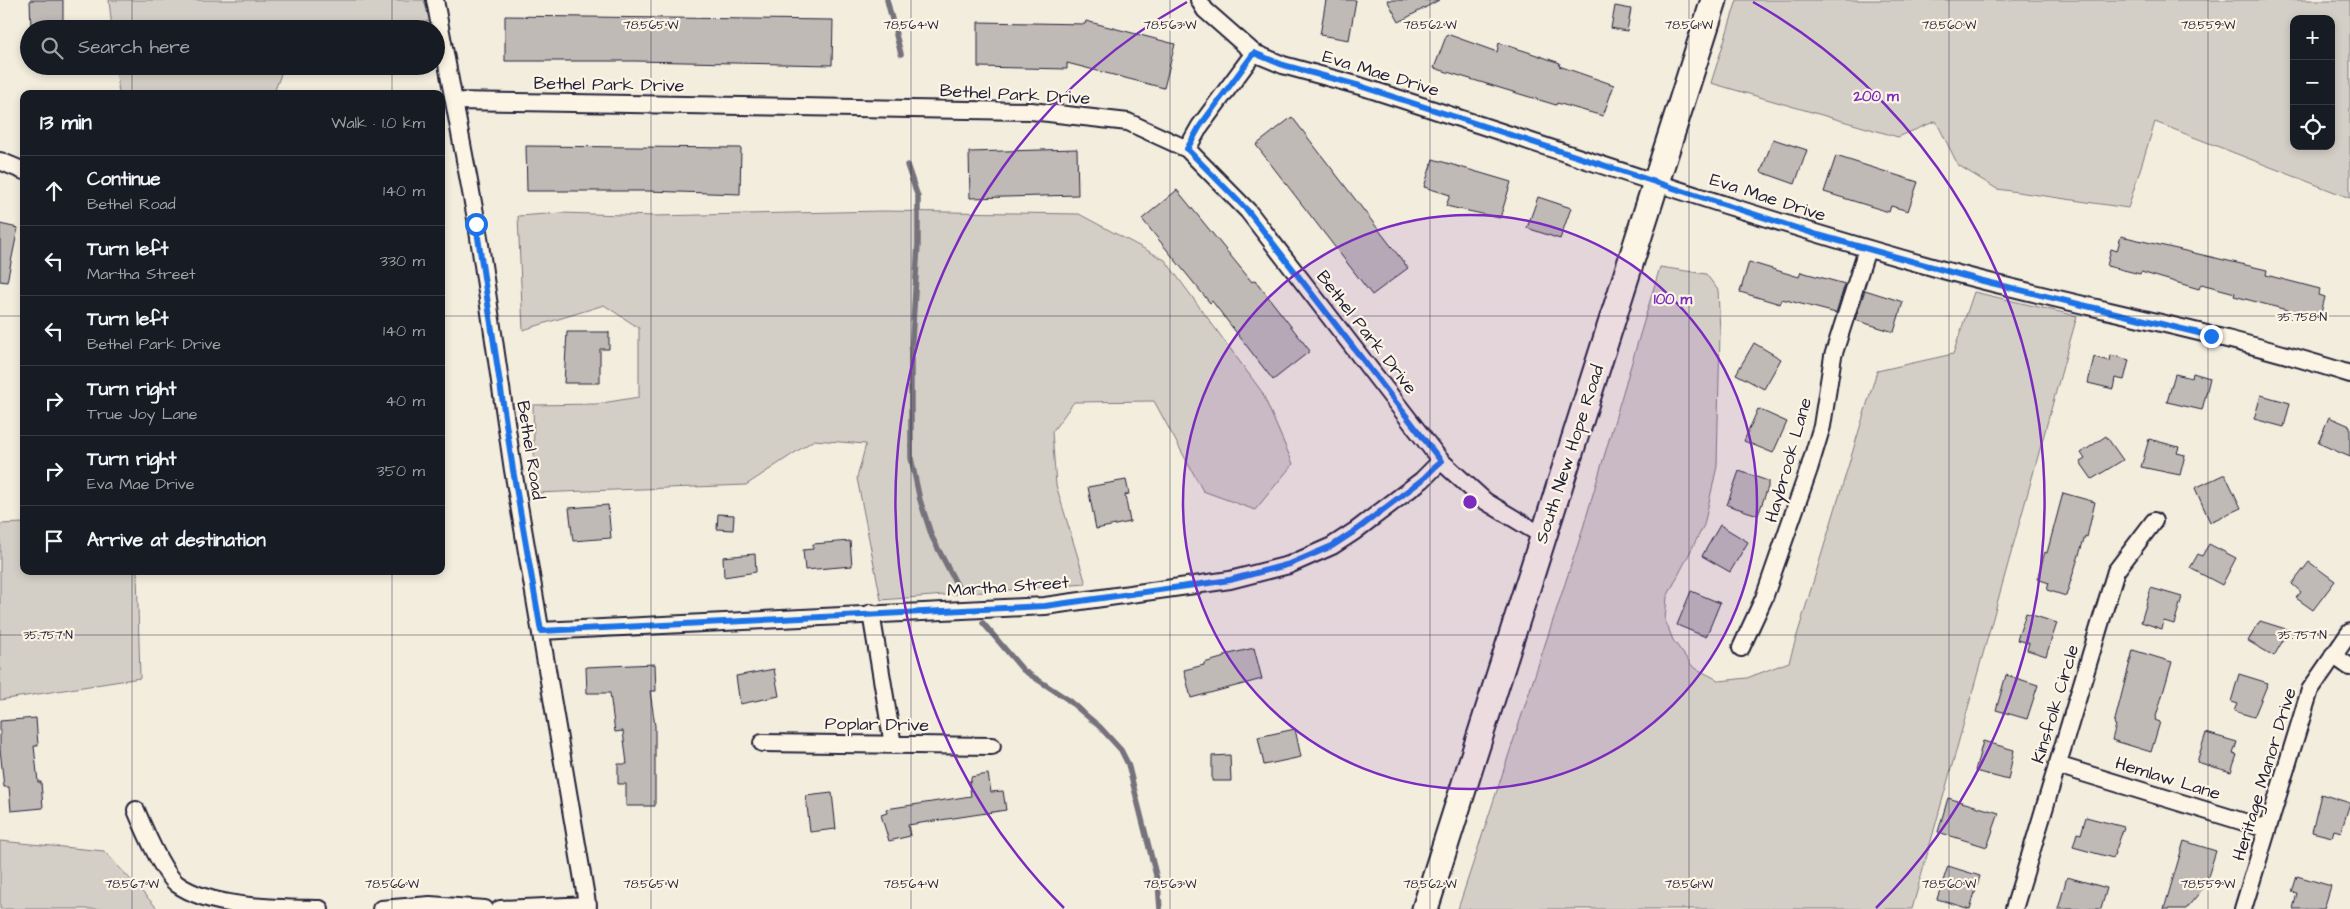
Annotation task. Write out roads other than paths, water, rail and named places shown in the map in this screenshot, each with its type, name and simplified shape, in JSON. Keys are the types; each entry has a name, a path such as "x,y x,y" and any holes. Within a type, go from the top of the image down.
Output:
{"main road":[{"name":"South New Hope Road","path":"1426,909 1714,0"}],"street":[{"name":"Bethel Road","path":"435,0 439,20"},
{"name":"Eva Mae Drive","path":"1199,0 1205,10 1254,53 1283,65 1360,86 1818,235 1979,280 2290,355 2350,374"},
{"name":"Bethel Road","path":"445,53 491,313 513,470 588,907 500,909"},
{"path":"1187,149 1200,126 1254,53"},
{"name":"Bethel Park Drive","path":"454,101 1030,111 1128,122 1187,149 1248,211 1441,461 1485,501 1543,536"},
{"path":"0,161 20,169"},
{"name":"Haybrook Lane","path":"1741,648 1766,591 1822,426 1833,356 1867,249"},
{"name":"Martha Street","path":"541,631 871,613 1045,606 1230,580 1290,564 1332,546 1355,531 1422,480 1441,461"},
{"name":"Kinsfolk Circle","path":"2014,909 2116,571 2154,521"},
{"path":"871,613 893,745"},
{"name":"Heritage Manor Drive","path":"2243,909 2310,690 2350,632"},
{"path":"2333,655 2350,667"},
{"name":"Poplar Drive","path":"762,743 992,746"},
{"name":"Hemlaw Lane","path":"2057,765 2267,829"},
{"path":"136,810 154,850 177,884 206,899 252,906 320,909"},
{"path":"381,909 430,905 485,909"}],"waterway":[{"path":"887,0 901,54"},
{"path":"907,165 918,197 918,245 911,355 911,458 920,500 932,537 960,591"},
{"path":"983,623 1023,670 1067,699 1100,727 1121,750 1128,764 1158,883 1160,909"}]}
